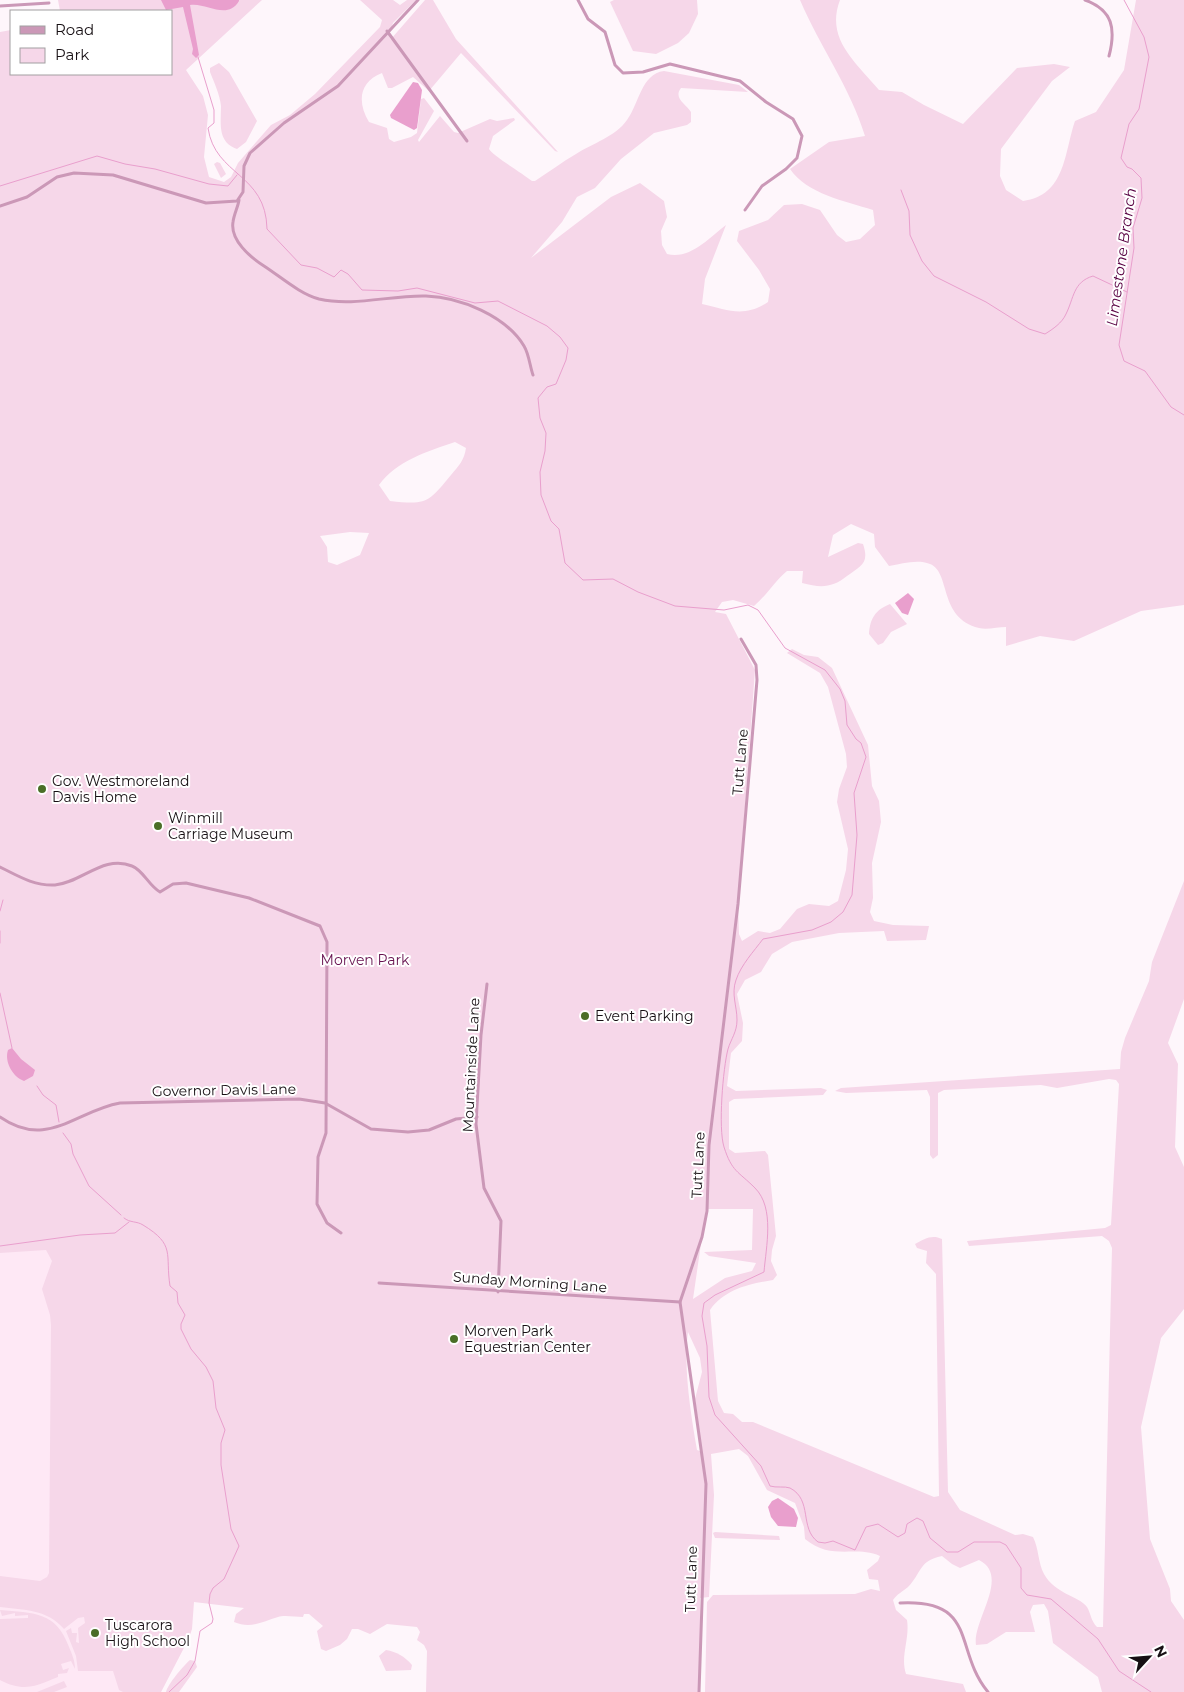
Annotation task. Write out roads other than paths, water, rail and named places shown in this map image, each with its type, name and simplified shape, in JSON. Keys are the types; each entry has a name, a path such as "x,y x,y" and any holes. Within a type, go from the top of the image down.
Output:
{"street":[{"path":"418,0 387,31 357,68 338,86 284,122 250,153 245,161 243,192 232,227 238,242 260,264 302,291 317,298 336,301 428,296 455,301 475,308 507,328 525,347 533,375"},
{"path":"578,0 588,19 605,32 615,65 623,73 643,72 670,64 740,81 796,124 802,142 797,158 786,170 762,186 745,210"},
{"path":"1085,0 1100,6 1110,19 1111,40 1109,56"},
{"path":"0,6 49,3"},
{"path":"387,31 467,141"},
{"path":"0,206 27,197 57,177 74,173 113,175 206,203 234,202 240,199"},
{"name":"Tutt Lane","path":"699,1692 706,1484 680,1302 702,1237 707,1211 709,1145 749,792 758,680 756,665 741,639"},
{"path":"0,867 27,880 54,885 104,866 127,864 134,866 154,889 160,892 173,884 186,883 249,898 317,923 324,931 327,942 326,1133 318,1157 317,1204 327,1223 341,1233"},
{"name":"Mountainside Lane","path":"488,984 481,1035 477,1117 484,1188 502,1221 498,1292"},
{"name":"Governor Davis Lane","path":"0,1117 6,1121 39,1131 70,1123 103,1107 120,1103 286,1098 325,1103 362,1125 381,1130 420,1132 456,1119 477,1117"},
{"name":"Sunday Morning Lane","path":"379,1283 680,1302"},
{"path":"900,1603 915,1602 939,1608 950,1614 962,1628 974,1670 988,1692"}],"waterway":[{"name":"Limestone Branch","path":"1124,0 1144,37 1149,57 1139,109 1129,124 1121,158 1127,167 1132,169 1141,178 1142,198 1133,228 1134,248 1119,345 1124,361 1145,371 1171,407 1184,415"},
{"path":"198,57 214,110 214,123 208,128 213,144 220,156 250,185 258,196 264,211 267,229 301,265 317,268 334,277 341,270 348,274 362,290 398,291 417,288 475,303 498,301 547,326 560,337 568,348 566,360 556,384 547,387 538,398 540,418 546,433 545,451 540,472 541,495 551,521 559,529 565,563 583,580 613,579 638,592 675,606 724,610 748,605 758,610 785,648 825,670 840,689 845,701 847,725 861,743 866,757 854,793 857,835 852,895 843,912 831,922 812,930 763,939 748,958 736,980 734,995 737,1024 728,1049 724,1070 721,1113 722,1138 730,1162 761,1196 765,1206 768,1228 764,1272 715,1295 704,1303 702,1316 707,1346 709,1397 715,1415 761,1466 770,1486 788,1487 797,1493 804,1507 809,1529 812,1536 818,1542 833,1541 855,1550 866,1527 878,1524 898,1537 905,1533 907,1524 917,1518 923,1521 930,1538 947,1552 958,1552 974,1542 1000,1542 1006,1545 1021,1568 1021,1588 1027,1595 1051,1599 1098,1639 1119,1671 1151,1692"},
{"path":"0,186 97,156 209,184 228,186 237,175"},
{"path":"901,190 909,211 910,235 922,261 934,276 986,302 1029,329 1045,334 1057,326 1066,314 1078,286 1081,282 1093,276 1127,292"},
{"path":"0,911 3,900"},
{"path":"0,931 0,943"},
{"path":"0,993 12,1048"},
{"path":"37,1086 43,1095 56,1105 59,1122"},
{"path":"63,1133 71,1144 73,1154 89,1186 121,1215"},
{"path":"124,1218 143,1225 160,1238 165,1245 170,1286 177,1292 178,1303 185,1315 181,1329 191,1349 206,1367 213,1381 216,1408 225,1430 221,1443 221,1465 231,1529 239,1546 224,1579 213,1588 210,1594 209,1603 213,1619 212,1623 200,1631 195,1661 187,1675 169,1692"},
{"path":"0,1246 80,1235 115,1233 129,1222"}],"place":[{"name":"Gov. Westmoreland Davis Home","path":"42,789"},
{"name":"Winmill Carriage Museum","path":"158,826"},
{"name":"Event Parking","path":"585,1016"},
{"name":"Morven Park Equestrian Center","path":"454,1339"},
{"name":"Tuscarora High School","path":"95,1633"}],"park label":[{"name":"Morven Park","path":"365,960"}]}
